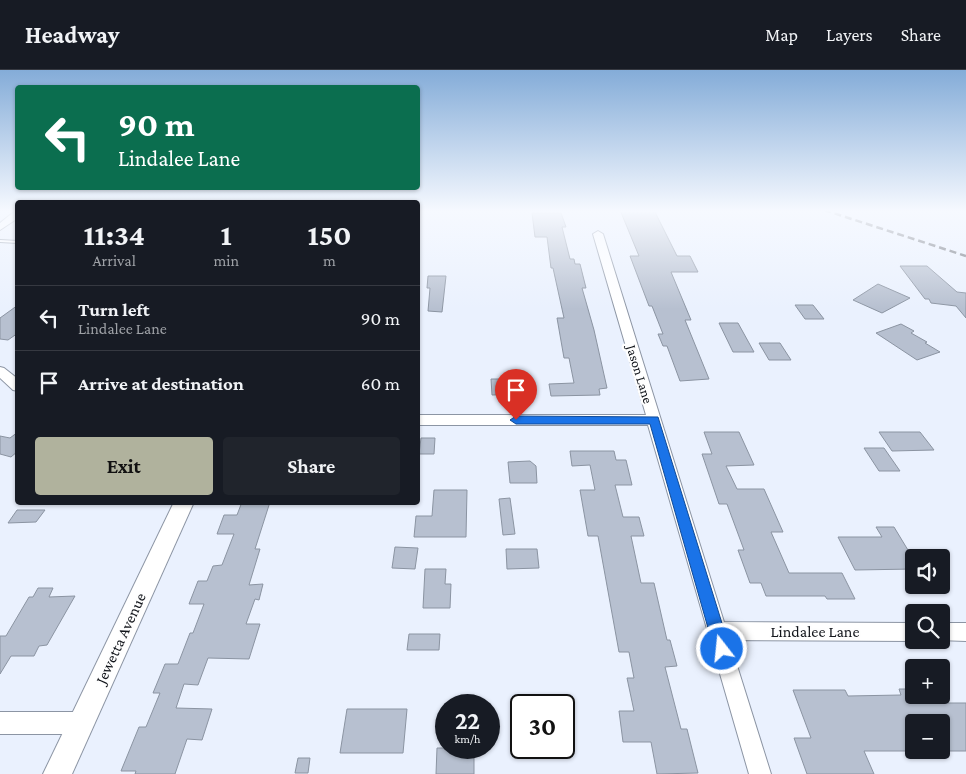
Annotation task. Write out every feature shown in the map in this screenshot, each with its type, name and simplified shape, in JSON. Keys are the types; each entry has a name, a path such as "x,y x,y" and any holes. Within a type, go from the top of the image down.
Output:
{"street":[{"name":"Jason Lane","path":"601,243 760,774"},
{"path":"0,371 15,384"},
{"path":"420,420 654,420"},
{"name":"Jewetta Avenue","path":"57,774 183,505"},
{"name":"Lindalee Lane","path":"717,631 905,632"},
{"path":"950,632 966,632"},
{"path":"0,723 81,723"}],"building":[{"path":"548,243 566,243 570,259 574,259 575,264 580,264 586,288 582,288 607,388 599,389 600,395 551,396 549,384 574,383 569,358 564,358 557,318 564,318 553,268 551,268"},
{"path":"634,243 670,243 677,256 690,256 698,272 671,272 691,320 685,320 709,379 680,381 667,346 663,346 658,334 663,334 652,306 649,306 630,256 639,256"},
{"path":"900,266 927,266 957,292 966,293 966,318 956,306 931,303 929,299 925,299"},
{"path":"428,276 446,276 442,312 428,311 430,288 427,288"},
{"path":"878,284 910,298 882,313 853,300"},
{"path":"795,305 813,305 824,319 805,319"},
{"path":"15,307 15,335 8,340 0,339 0,318"},
{"path":"719,323 738,323 754,352 733,352"},
{"path":"901,324 914,331 911,333 940,352 917,360 876,333"},
{"path":"759,343 780,343 791,360 769,360"},
{"path":"491,379 520,379 521,394 492,395"},
{"path":"704,432 739,432 754,465 726,466 737,489 764,489 783,532 771,532 789,573 842,573 855,599 827,599 825,596 766,596 761,583 750,583 738,550 744,550 727,504 719,504 702,454 712,454"},
{"path":"879,432 920,432 934,450 892,451"},
{"path":"15,434 15,454 11,457 0,454 0,436 10,438"},
{"path":"421,438 435,438 434,454 420,454"},
{"path":"864,448 884,448 900,471 879,471"},
{"path":"570,451 614,451 616,460 626,460 632,485 615,485 623,517 639,517 644,536 631,536 641,583 654,583 667,640 670,640 677,666 665,667 681,729 687,729 698,773 657,774 651,742 623,742 619,711 634,711 627,678 634,678 629,652 619,652 598,536 588,536 580,490 595,490 590,465 572,466"},
{"path":"530,461 536,466 537,483 510,483 508,462"},
{"path":"434,490 467,490 466,537 414,537 416,516 432,516"},
{"path":"510,498 515,534 503,535 499,499"},
{"path":"241,505 269,505 255,549 260,549 249,585 263,584 259,600 255,599 246,624 260,624 249,659 208,658 198,685 184,684 176,708 212,709 202,740 187,739 175,774 135,774 136,771 121,771 139,727 146,727 160,693 153,693 165,664 178,664 190,633 193,633 204,604 189,604 198,581 207,581 213,566 222,565 234,534 217,534 224,515 237,515"},
{"path":"17,510 45,510 36,522 8,523"},
{"path":"876,527 894,527 907,549 905,549 905,569 855,570 838,537 882,537"},
{"path":"395,547 418,548 415,569 392,568"},
{"path":"506,549 537,549 539,568 507,569"},
{"path":"425,569 446,569 445,584 451,584 450,608 423,608"},
{"path":"38,588 53,588 49,597 75,596 47,645 39,646 34,656 11,656 0,674 0,636 6,636 29,597 33,597"},
{"path":"409,634 440,634 439,650 407,650"},
{"path":"899,689 905,689 905,704 966,703 966,751 950,751 950,714 905,714 905,751 864,751 874,774 807,774 794,738 811,738 793,690 845,690 848,696 901,695"},
{"path":"347,709 407,709 403,753 340,753"},
{"path":"298,758 310,758 308,773 295,773"},
{"path":"437,759 474,759 474,774 436,774"}],"railway":[{"path":"925,243 966,256"}],"route":[{"path":"516,420 654,420 722,649"}]}
